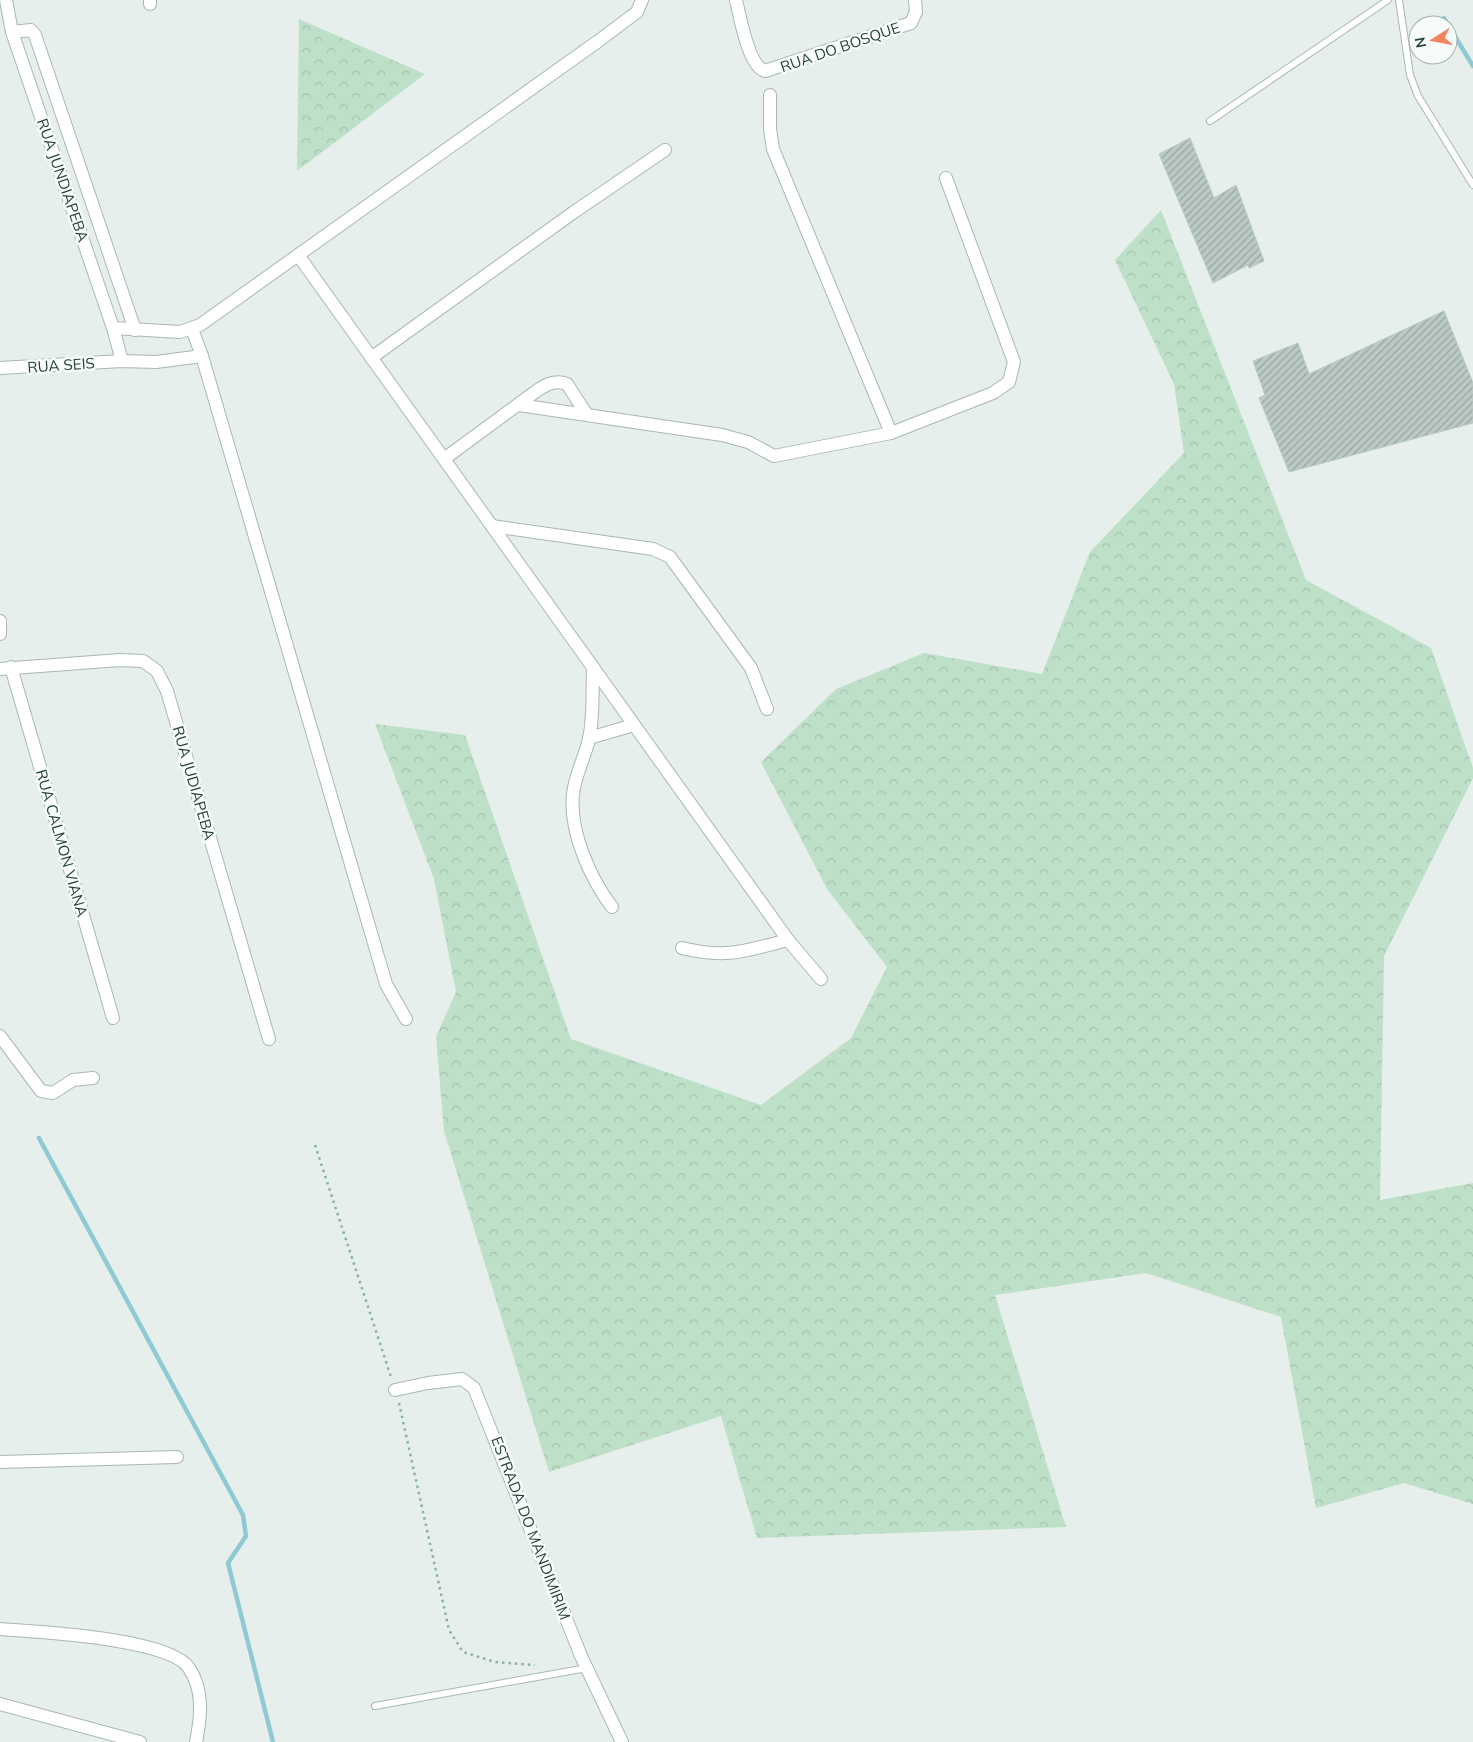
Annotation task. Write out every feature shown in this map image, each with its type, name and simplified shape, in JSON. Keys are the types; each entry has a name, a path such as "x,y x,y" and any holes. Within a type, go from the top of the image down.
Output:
{"street":[{"name":"RUA JUNDIAPEBA","path":"6,0 12,32 114,328 122,361"},
{"path":"114,328 166,333 192,329 597,42 636,12 642,0"},
{"name":"RUA DO BOSQUE","path":"736,0 750,51 757,66 765,72 911,23 916,12 915,0"},
{"path":"12,32 27,29 31,30 35,35 135,330"},
{"path":"770,95 770,129 773,149 891,433"},
{"path":"371,358 574,212 665,150"},
{"path":"520,405 722,435 748,442 774,456 891,433 993,393 1009,382 1014,362 946,178"},
{"path":"298,255 788,940 821,979"},
{"path":"192,329 202,356 386,984 406,1019"},
{"name":"RUA SEIS","path":"0,368 122,361 156,362 202,356"},
{"path":"444,459 520,405 543,386 562,382 567,384 586,415"},
{"path":"492,526 653,549 670,557 751,668 767,709"},
{"path":"0,621 0,634"},
{"name":"RUA JUDIAPEBA","path":"6,668 120,660 143,661 157,670 167,691 269,1040"},
{"path":"593,667 589,738 574,784 572,803 589,871 596,886 612,906"},
{"name":"RUA CALMON VIANA","path":"6,668 113,1018"},
{"path":"589,738 634,725"},
{"path":"682,948 720,955 788,940"},
{"path":"0,1036 41,1091 53,1093 73,1080 93,1078"},
{"name":"ESTRADA DO MANDIMIRIM","path":"396,1390 428,1383 462,1379 474,1388 587,1668 622,1742"},
{"path":"0,1462 177,1457"},
{"path":"0,1629 137,1644 175,1655 188,1666 198,1685 201,1705 196,1742"},
{"path":"0,1704 140,1742"}],"lane":[{"path":"1210,121 1388,0"},
{"path":"1399,0 1410,75 1418,96 1473,185"},
{"path":"376,1706 587,1668"}],"path":[{"path":"315,1145 375,1334 396,1390 449,1630 463,1652 495,1662 541,1665"}],"green space":[{"path":"299,19 425,74 297,171"},
{"path":"1161,210 1306,580 1431,648 1473,768 1473,778 1384,956 1380,1200 1473,1183 1473,1504 1404,1483 1316,1508 1281,1317 1146,1273 995,1295 1066,1527 757,1538 721,1416 549,1472 444,1131 436,1037 456,992 434,879 375,724 465,735 571,1039 761,1105 851,1038 887,967 827,889 761,762 836,689 924,653 1042,674 1090,552 1184,453 1174,384 1115,260"}],"building":[{"path":"1190,138 1214,198 1236,185 1264,261 1249,268 1248,265 1213,283 1159,154"},
{"path":"1444,311 1473,383 1473,423 1289,472 1259,398 1265,395 1253,361 1298,343 1309,374"}],"waterway":[{"path":"1458,41 1473,66"},
{"path":"39,1138 243,1515 246,1536 228,1563 273,1742"}]}
